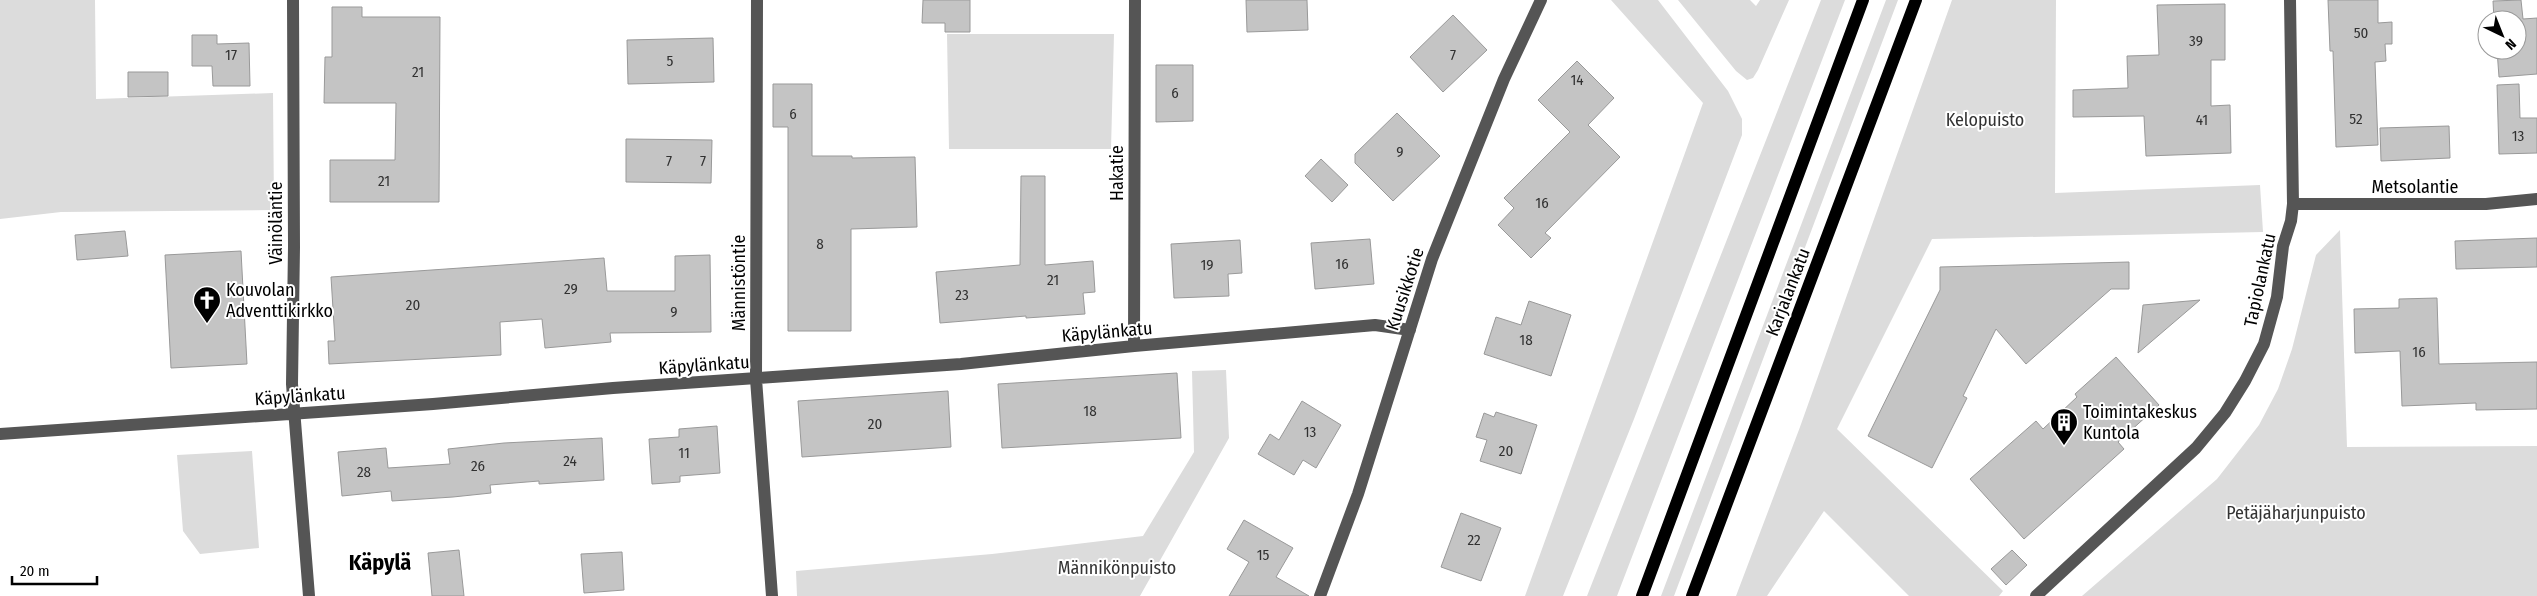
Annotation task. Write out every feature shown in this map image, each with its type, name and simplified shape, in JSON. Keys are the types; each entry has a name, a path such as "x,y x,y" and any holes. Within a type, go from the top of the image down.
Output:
{"main road":[{"name":"Karjalankatu","path":"1642,596 1864,0"},
{"name":"Karjalankatu","path":"1692,596 1916,0"}],"street":[{"name":"Väinöläntie","path":"293,0 293,414 308,596"},
{"name":"Männistöntie","path":"757,0 756,379 772,596"},
{"name":"Hakatie","path":"1134,346 1135,0"},
{"name":"Kuusikkotie","path":"1320,596 1350,520 1432,259 1472,157 1541,0"},
{"name":"Tapiolankatu","path":"2036,596 2196,448 2225,413 2245,381 2264,344 2277,297 2283,246 2291,221 2293,204 2290,0"},
{"name":"Metsolantie","path":"2293,204 2486,204 2537,199"},
{"name":"Käpylänkatu","path":"0,434 961,364 1134,346 1375,325 1410,330"}],"green space":[{"path":"0,0 95,0 96,99 273,93 274,210 61,212 0,219"},
{"path":"1611,0 1658,0 1728,91 1742,119 1742,135 1634,419 1563,596 1525,596 1703,103"},
{"path":"1678,0 1750,0 1756,6 1760,0 1789,0 1758,70 1753,78 1747,80 1736,71"},
{"path":"1821,0 1845,0 1617,596 1587,596"},
{"path":"1886,0 1898,0 1674,596 1661,596"},
{"name":"Kelopuisto","path":"1952,0 2056,0 2055,193 2260,185 2263,232 1932,239 1837,429 2003,591 1999,596 1909,596 1824,511 1767,596 1736,596 1800,427"},
{"path":"947,34 1114,34 1111,149 949,149"},
{"name":"Petäjäharjunpuisto","path":"2340,230 2347,447 2537,446 2537,596 2082,596 2217,479 2259,425 2278,389 2292,349 2316,255"},
{"name":"Männikönpuisto","path":"1226,370 1229,438 1140,596 797,596 796,571 992,554 1143,536 1194,452 1192,371"},
{"path":"252,451 259,548 200,554 183,531 177,455"}],"building":[{"path":"923,0 970,0 970,32 945,32 945,23 922,23"},
{"path":"1246,0 1307,0 1308,30 1247,32"},
{"path":"2328,0 2378,0 2378,23 2392,22 2392,44 2385,44 2386,61 2375,62 2378,145 2336,147 2333,51 2330,51"},
{"path":"2521,0 2522,10 2493,10 2493,1"},
{"path":"2225,4 2225,60 2211,60 2211,106 2230,105 2231,153 2146,156 2144,116 2073,117 2073,90 2128,88 2127,56 2159,55 2157,5"},
{"path":"332,7 362,7 362,17 440,17 439,202 330,202 330,160 395,160 396,103 324,103 325,57 332,57"},
{"path":"1453,15 1487,50 1443,92 1410,57"},
{"path":"2537,18 2537,74 2499,77 2498,60 2527,60 2527,19"},
{"path":"192,35 217,35 217,44 249,43 250,86 213,86 212,66 192,66"},
{"path":"713,38 714,82 628,84 627,40"},
{"path":"1577,61 1614,98 1588,125 1620,157 1545,233 1551,238 1531,258 1498,225 1514,208 1504,198 1570,132 1538,100"},
{"path":"1156,65 1193,65 1193,121 1156,122"},
{"path":"128,72 168,72 168,96 128,97"},
{"path":"773,84 812,84 812,156 852,156 852,158 915,157 917,227 851,229 851,331 788,331 788,127 773,127"},
{"path":"2519,84 2520,118 2537,118 2537,153 2499,154 2497,85"},
{"path":"1397,113 1440,156 1393,201 1355,163 1355,154"},
{"path":"2449,126 2450,158 2381,161 2380,128"},
{"path":"626,139 712,140 711,183 626,182"},
{"path":"1321,159 1348,185 1332,202 1305,176"},
{"path":"1021,176 1045,176 1045,265 1093,261 1095,292 1083,293 1085,314 1026,318 1026,316 940,323 936,272 1020,265"},
{"path":"125,231 128,256 77,260 75,235"},
{"path":"2537,238 2537,267 2456,269 2455,241"},
{"path":"1370,239 1374,284 1315,289 1311,243"},
{"path":"1240,240 1242,273 1228,274 1229,296 1174,298 1171,244"},
{"name":"Kouvolan Adventtikirkko","path":"241,251 247,364 171,368 165,255"},
{"path":"710,255 711,332 610,333 611,342 545,348 542,319 500,322 501,355 329,364 328,341 335,341 331,277 604,258 607,291 675,291 675,256"},
{"path":"2129,262 2129,289 2111,289 2026,364 1996,329 1963,396 1967,398 1932,468 1868,436 1940,290 1940,267"},
{"path":"2437,298 2439,364 2537,362 2537,409 2476,410 2476,403 2402,406 2400,351 2355,353 2354,309 2399,308 2399,299"},
{"path":"2200,300 2138,353 2143,305"},
{"path":"1529,301 1571,315 1551,376 1484,354 1496,317 1521,325"},
{"name":"Toimintakeskus Kuntola","path":"2116,357 2159,405 2118,442 2124,449 2024,539 1970,479 2036,421 2043,429 2077,397 2075,394"},
{"path":"1177,373 1181,438 1002,448 998,384"},
{"path":"948,391 951,447 802,457 798,401"},
{"path":"1302,401 1341,425 1316,468 1303,460 1294,475 1258,454 1270,434 1279,440"},
{"path":"1496,412 1537,425 1521,474 1480,461 1487,440 1476,437 1484,413 1494,417"},
{"path":"717,426 720,473 680,476 680,482 652,484 649,439 679,437 679,429"},
{"path":"602,438 604,480 539,484 539,481 490,485 491,493 392,501 391,491 342,496 338,452 386,448 388,468 450,464 448,449 504,443"},
{"path":"1461,513 1501,528 1481,581 1441,567"},
{"path":"1244,520 1293,548 1276,577 1309,596 1229,596 1249,562 1227,549"},
{"path":"459,550 464,596 432,596 428,553"},
{"path":"2012,550 2027,565 2006,585 1991,569"},
{"path":"622,552 624,590 584,593 581,554"}],"place":[{"name":"Kouvolan Adventtikirkko","path":"207,324"},
{"name":"Toimintakeskus Kuntola","path":"2064,446"}],"district":[{"name":"Käpylä","path":"380,562"}]}
